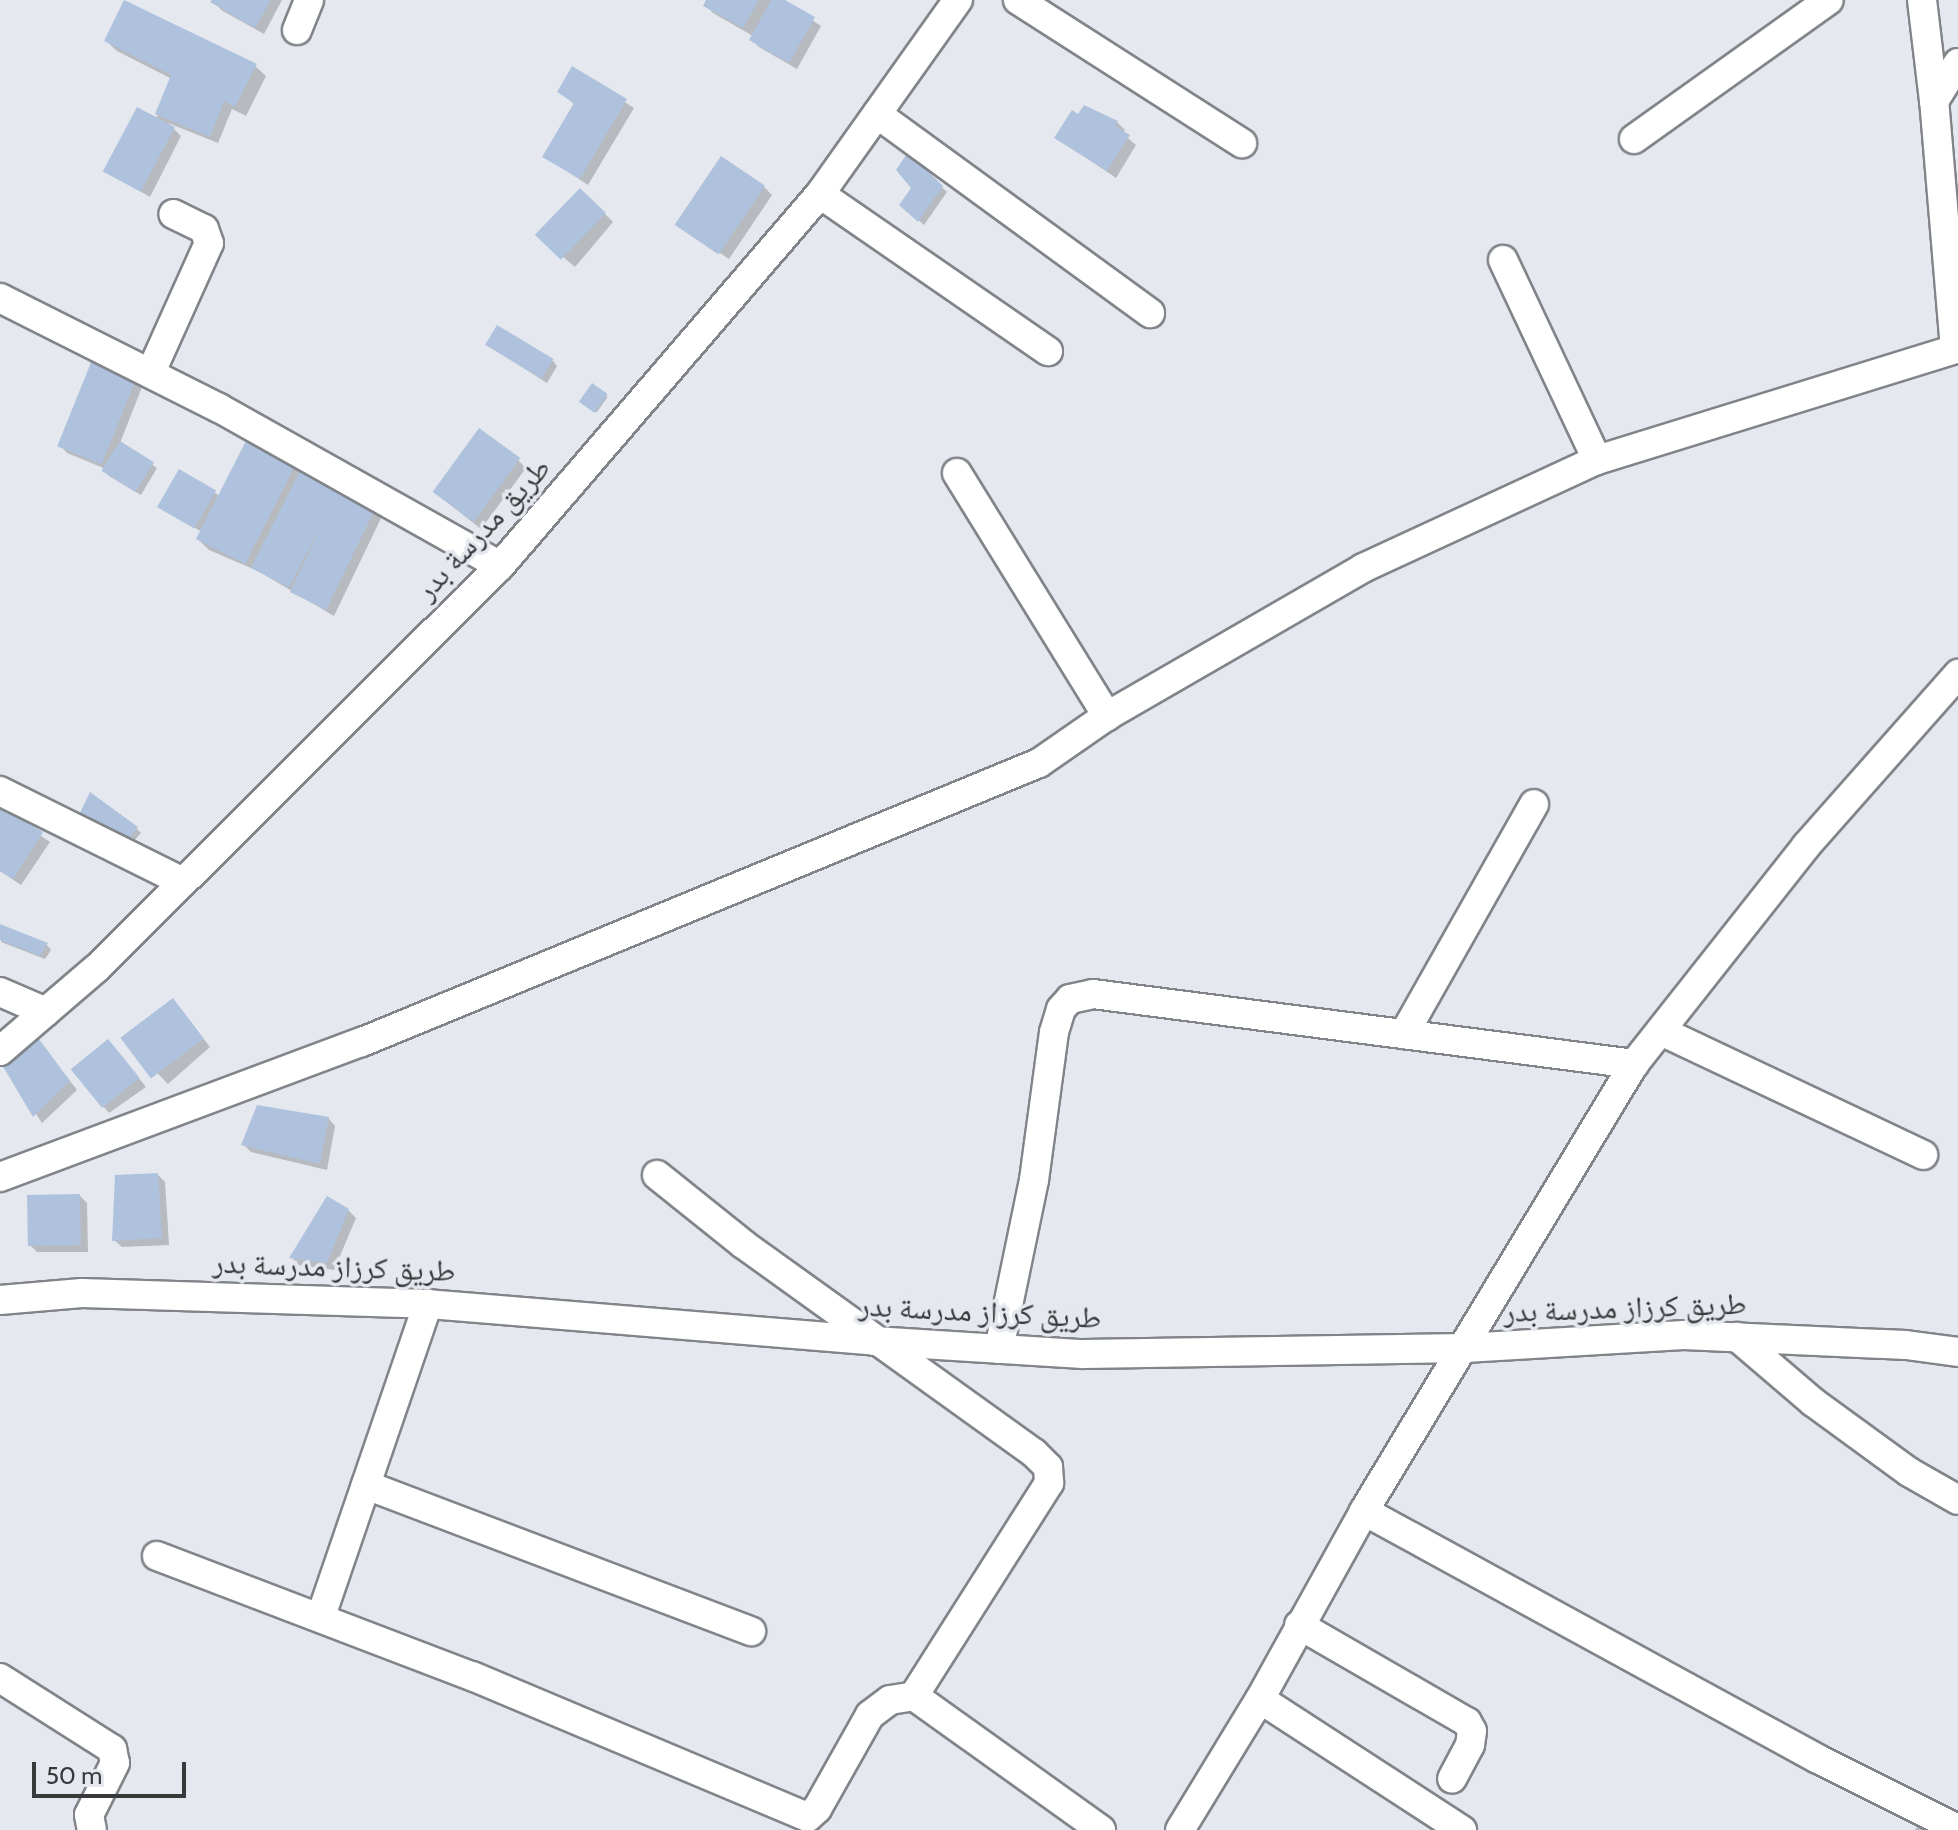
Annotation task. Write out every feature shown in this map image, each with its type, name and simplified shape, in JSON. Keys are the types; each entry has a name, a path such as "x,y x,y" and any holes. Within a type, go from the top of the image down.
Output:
{"street":[{"path":"297,30 309,0"},
{"name":"طريق مدرسة بدر","path":"0,1051 97,968 500,566 820,194 958,0"},
{"path":"1018,0 1242,143"},
{"path":"1634,139 1829,0"},
{"path":"0,1177 362,1042 1039,763 1107,716 1363,568 1597,460 1957,348 1922,0"},
{"path":"1934,101 1958,63"},
{"path":"877,114 1150,313"},
{"path":"820,194 1048,351"},
{"path":"151,372 209,243 204,229 173,214"},
{"path":"1503,260 1597,460"},
{"path":"0,298 151,372 500,566"},
{"path":"957,473 1107,716"},
{"path":"1180,1830 1260,1699 1364,1511 1634,1064 1806,846 1958,674"},
{"path":"0,791 183,882"},
{"path":"1404,1034 1534,804"},
{"path":"0,992 46,1012"},
{"path":"999,1349 1034,1180 1054,1032 1061,1009 1070,999 1093,994 1634,1064"},
{"path":"1661,1031 1923,1155"},
{"path":"657,1175 874,1341 1034,1453 1048,1467 1049,1483 914,1696"},
{"name":"طريق كرزاز مدرسة بدر","path":"0,1300 82,1293 428,1304 874,1341 1083,1354 1465,1348 1684,1335 1906,1345 1958,1352"},
{"path":"321,1616 428,1304"},
{"path":"1737,1337 1813,1402 1909,1472 1958,1500"},
{"path":"366,1485 751,1631"},
{"path":"1364,1511 1792,1745 1958,1829"},
{"path":"157,1556 321,1616 808,1817 817,1809 870,1715 890,1700 914,1696 1101,1830"},
{"path":"1299,1625 1467,1722 1472,1731 1470,1745 1452,1779"},
{"path":"0,1678 101,1739 112,1749 115,1763 89,1815 92,1830"},
{"path":"1260,1699 1462,1830"}],"building":[{"path":"124,0 257,64 235,107 224,101 210,137 155,114 171,75 104,41"},
{"path":"271,0 255,28 210,2"},
{"path":"706,0 759,0 743,28 703,6"},
{"path":"771,0 785,0 815,17 789,63 749,40"},
{"path":"572,66 627,99 580,179 542,157 574,103 557,92"},
{"path":"1084,105 1118,121 1115,126 1130,135 1107,171 1054,138 1072,110 1078,114"},
{"path":"137,107 175,127 141,192 103,171"},
{"path":"908,152 943,186 918,222 899,205 911,188 896,170"},
{"path":"721,156 765,186 719,254 675,225"},
{"path":"580,188 606,213 561,260 535,235"},
{"path":"497,325 554,359 542,379 485,345"},
{"path":"92,360 137,378 102,464 57,446"},
{"path":"592,383 608,394 594,413 579,402"},
{"path":"479,428 520,458 474,522 433,492"},
{"path":"250,433 299,458 245,564 196,539"},
{"path":"120,441 154,462 135,492 101,471"},
{"path":"304,463 379,501 326,610 290,592 324,521 289,587 251,568"},
{"path":"179,469 216,490 194,529 157,507"},
{"path":"90,792 138,827 122,846 78,817"},
{"path":"0,807 43,832 13,879 0,871"},
{"path":"0,924 48,943 40,956 0,940"},
{"path":"173,998 204,1039 151,1078 120,1038"},
{"path":"39,1039 70,1081 33,1117 1,1063"},
{"path":"108,1039 139,1078 102,1108 71,1069"},
{"path":"257,1105 329,1117 320,1164 241,1145"},
{"path":"158,1173 162,1238 112,1241 115,1175"},
{"path":"80,1194 81,1245 28,1246 27,1195"},
{"path":"327,1196 349,1209 327,1263 289,1258"}]}
